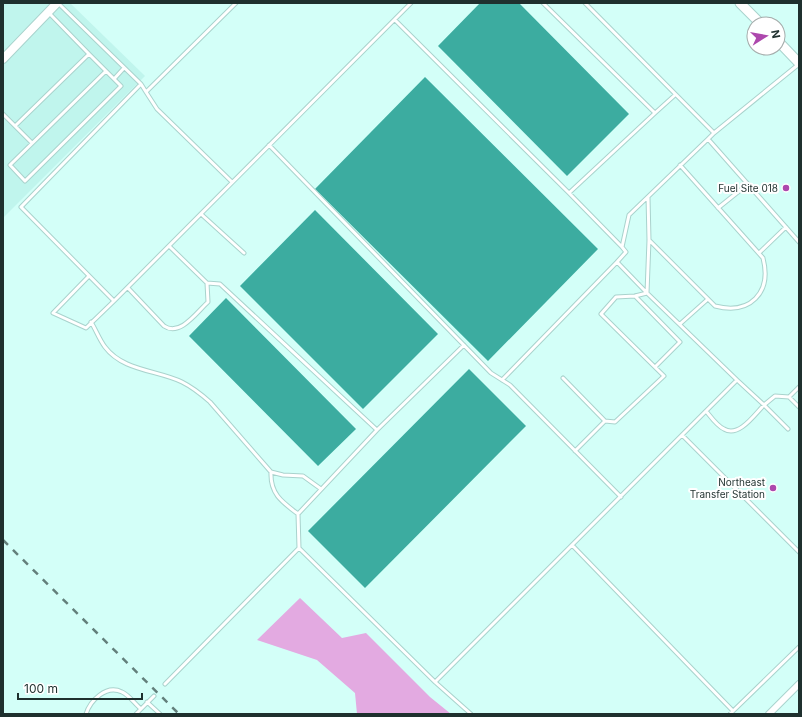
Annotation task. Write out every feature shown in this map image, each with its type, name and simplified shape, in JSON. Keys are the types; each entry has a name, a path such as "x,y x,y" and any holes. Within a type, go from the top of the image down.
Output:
{"main road":[{"path":"740,3 753,16"},
{"path":"786,49 799,63"}],"street":[{"path":"3,60 58,3"},
{"path":"769,714 799,684"}],"lane":[{"path":"58,3 141,84 156,109 232,182"},
{"path":"146,92 236,3"},
{"path":"89,276 53,314 86,328 128,288 411,3"},
{"path":"543,3 656,113"},
{"path":"585,3 714,133"},
{"path":"49,13 121,86 25,181 10,165 106,71"},
{"path":"395,20 626,252 502,380"},
{"path":"15,126 89,54"},
{"path":"622,247 629,215 714,133 799,63"},
{"path":"114,79 124,68"},
{"path":"114,300 22,208 141,84"},
{"path":"569,194 675,95"},
{"path":"3,114 32,144"},
{"path":"708,139 799,242"},
{"path":"269,146 491,373 510,385 621,497"},
{"path":"649,240 715,306 727,309 739,308 750,303 760,294 765,283 766,270 763,258 680,166"},
{"path":"718,208 748,184"},
{"path":"647,293 649,240 648,197"},
{"path":"201,214 244,253"},
{"path":"759,253 786,227"},
{"path":"169,246 207,283 220,284 377,430"},
{"path":"617,262 647,293 788,429"},
{"path":"128,288 164,326 175,330 208,302 207,283"},
{"path":"564,378 605,421 615,422 664,376 602,314 616,297 635,296 647,293"},
{"path":"635,296 680,342 655,367"},
{"path":"680,324 708,299"},
{"path":"91,322 105,347 116,357 138,368 181,382 210,402 271,472 283,475 303,476 321,489"},
{"path":"464,345 377,430 298,514 299,548 435,682 471,714"},
{"path":"435,682 738,380"},
{"path":"789,397 799,387"},
{"path":"706,411 723,429 734,431 740,429 775,396 789,397 799,407"},
{"path":"575,450 605,421"},
{"path":"682,436 799,552"},
{"path":"271,472 271,479 276,496 298,514"},
{"path":"572,545 731,712 799,647"},
{"path":"166,684 299,548"},
{"path":"86,714 90,704 96,697 113,691 122,692 141,709"},
{"path":"136,714 154,696"},
{"path":"147,702 160,714"}],"shaded area":[{"path":"3,3 70,3 145,76 3,218"},
{"path":"300,598 342,638 366,633 430,697 451,714 357,714 355,693 317,660 257,640"}],"water":[{"path":"480,3 519,3 629,114 567,176 438,46"},
{"path":"425,77 598,249 488,361 315,189"},
{"path":"315,210 438,334 363,409 240,286"},
{"path":"226,298 356,429 318,466 189,336"},
{"path":"469,369 526,426 365,588 308,531"}],"railway":[{"path":"3,540 179,714"}],"place":[{"name":"Fuel Site 018","path":"786,188"},
{"name":"Northeast Transfer Station","path":"773,488"}]}
